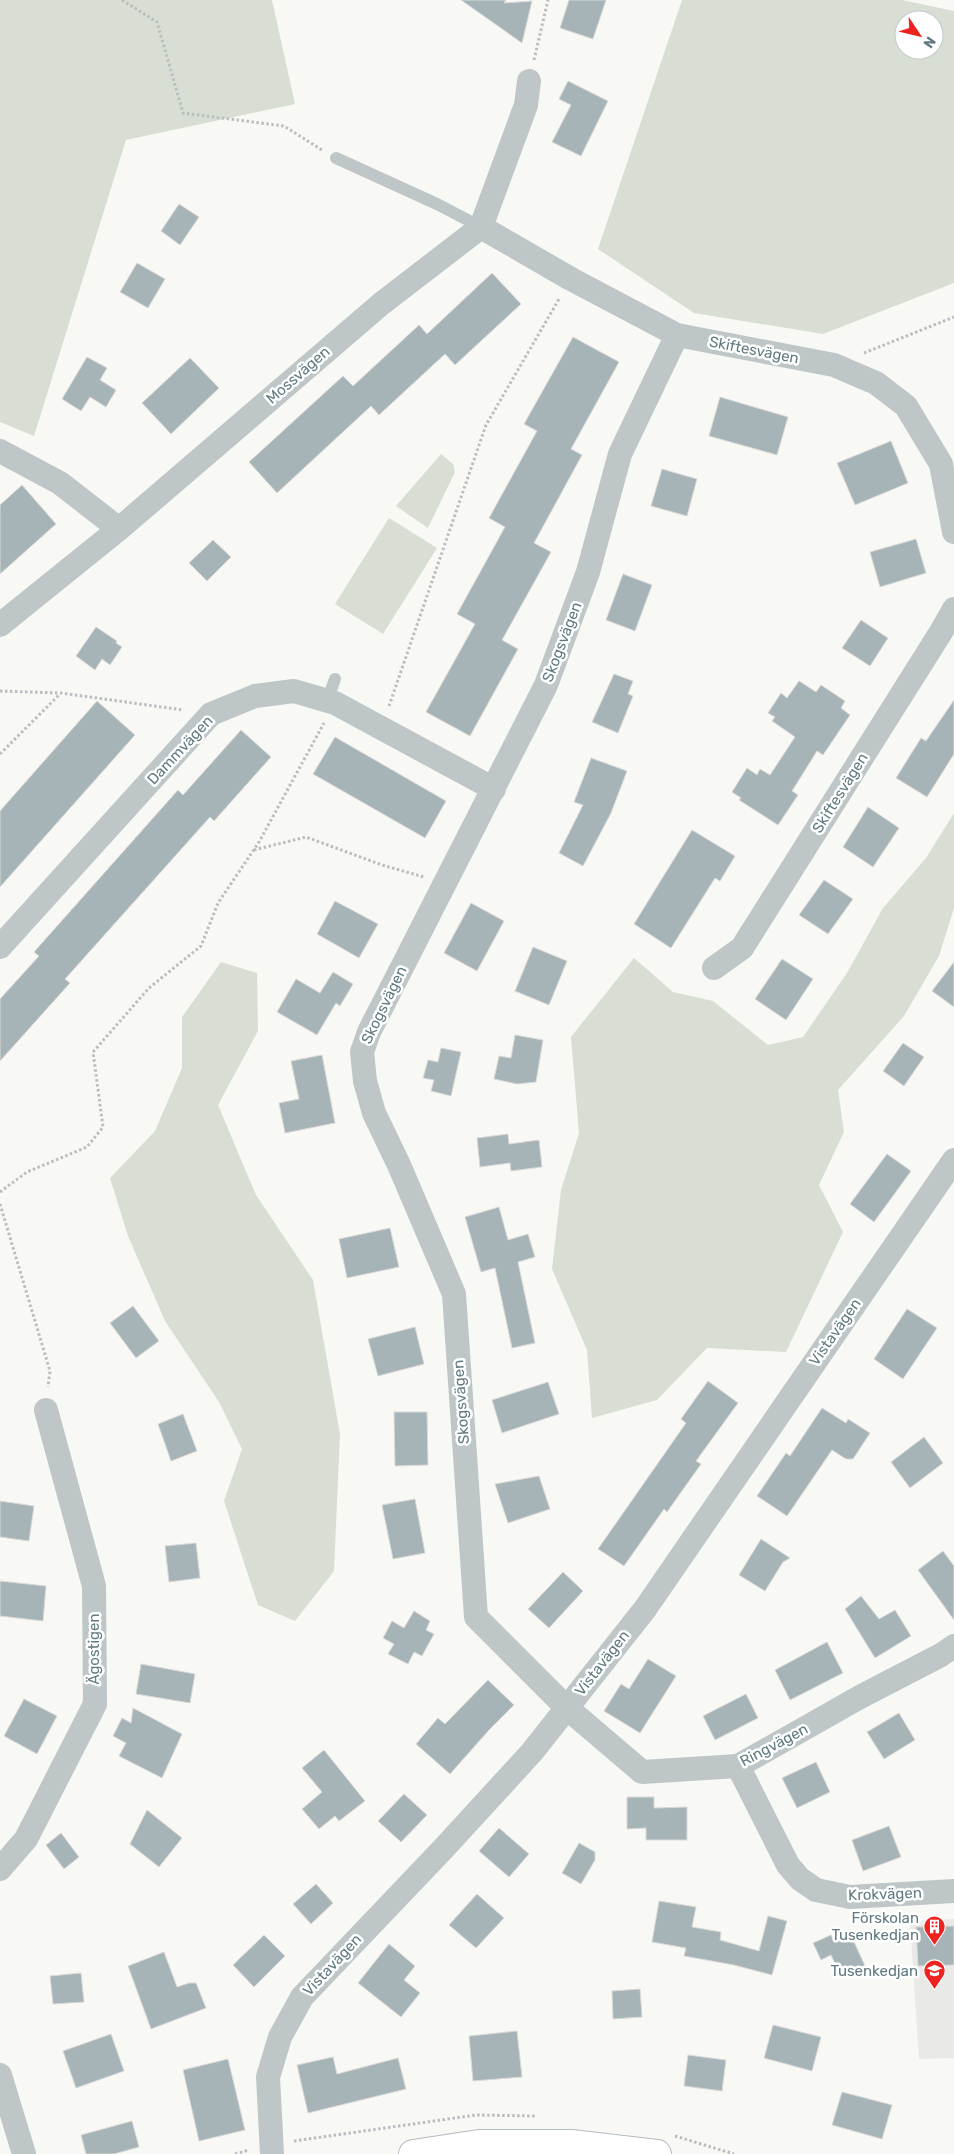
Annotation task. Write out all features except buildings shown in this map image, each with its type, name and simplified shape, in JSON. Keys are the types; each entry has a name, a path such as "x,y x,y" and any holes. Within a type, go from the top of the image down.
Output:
{"street":[{"path":"481,227 526,105 529,81"},
{"name":"Skiftesvägen","path":"481,227 571,279 677,335 834,365 876,383 906,406 941,464 954,532"},
{"name":"Mossvägen","path":"0,625 119,528 381,304 481,227"},
{"name":"Skogsvägen","path":"567,1708 476,1617 454,1294 374,1113 365,1081 362,1052 369,1032 546,685 588,572 620,454 677,335"},
{"path":"0,451 60,483 119,528"},
{"name":"Skiftesvägen","path":"714,968 742,948 942,632 954,609"},
{"name":"Dammvägen","path":"0,947 211,714 255,696 294,691 332,694 381,728 494,789"},
{"name":"Vistavägen","path":"272,2154 268,2077 280,2037 302,1997 444,1848 532,1752 645,1609 954,1160"},
{"name":"Ägostigen","path":"0,1868 26,1839 95,1704 94,1586 46,1410"},
{"name":"Ringvägen","path":"567,1708 642,1772 738,1766 860,1697 941,1655 954,1646"},
{"name":"Krokvägen","path":"738,1766 788,1865 800,1879 816,1890 850,1897 954,1890"},
{"path":"0,2075 24,2154"},
{"path":"412,2154 479,2144 657,2154"}],"lane":[{"path":"336,158 437,204 481,227"}],"path":[{"path":"122,0 157,22 183,113 284,126 336,158"},
{"path":"529,81 548,0"},
{"path":"381,728 486,425 571,279"},
{"path":"834,365 954,317"},
{"path":"0,691 60,693 211,714"},
{"path":"0,754 60,693"},
{"path":"0,1192 26,1172 87,1148 103,1127 93,1052 149,988 201,946 218,903 253,850 332,694"},
{"path":"253,850 306,837 382,865 446,884"},
{"path":"0,1204 50,1371 46,1410"}],"shaded area":[{"path":"0,0 272,0 295,104 126,140 34,436 0,422"},
{"path":"682,0 902,0 954,11 954,283 823,334 694,313 598,249"},
{"path":"441,454 453,464 455,472 428,528 396,506"},
{"path":"389,518 437,548 383,634 335,604"},
{"path":"954,813 954,908 939,956 904,1016 838,1090 844,1132 819,1185 843,1232 786,1352 707,1348 657,1400 592,1418 587,1350 552,1269 561,1190 579,1133 571,1037 634,958 673,992 713,1001 768,1045 803,1037 847,973 883,908 926,858"},
{"path":"221,962 257,973 258,1031 218,1105 256,1195 313,1280 340,1434 334,1571 295,1621 258,1605 224,1501 242,1449 219,1402 165,1321 128,1236 110,1178 155,1131 182,1068 182,1017"},
{"name":"Tusenkedjan","path":"954,1919 954,2058 919,2059 910,1921"}],"place":[{"name":"Förskolan Tusenkedjan","path":"935,1946"},
{"name":"Tusenkedjan","path":"934,1990"}]}
